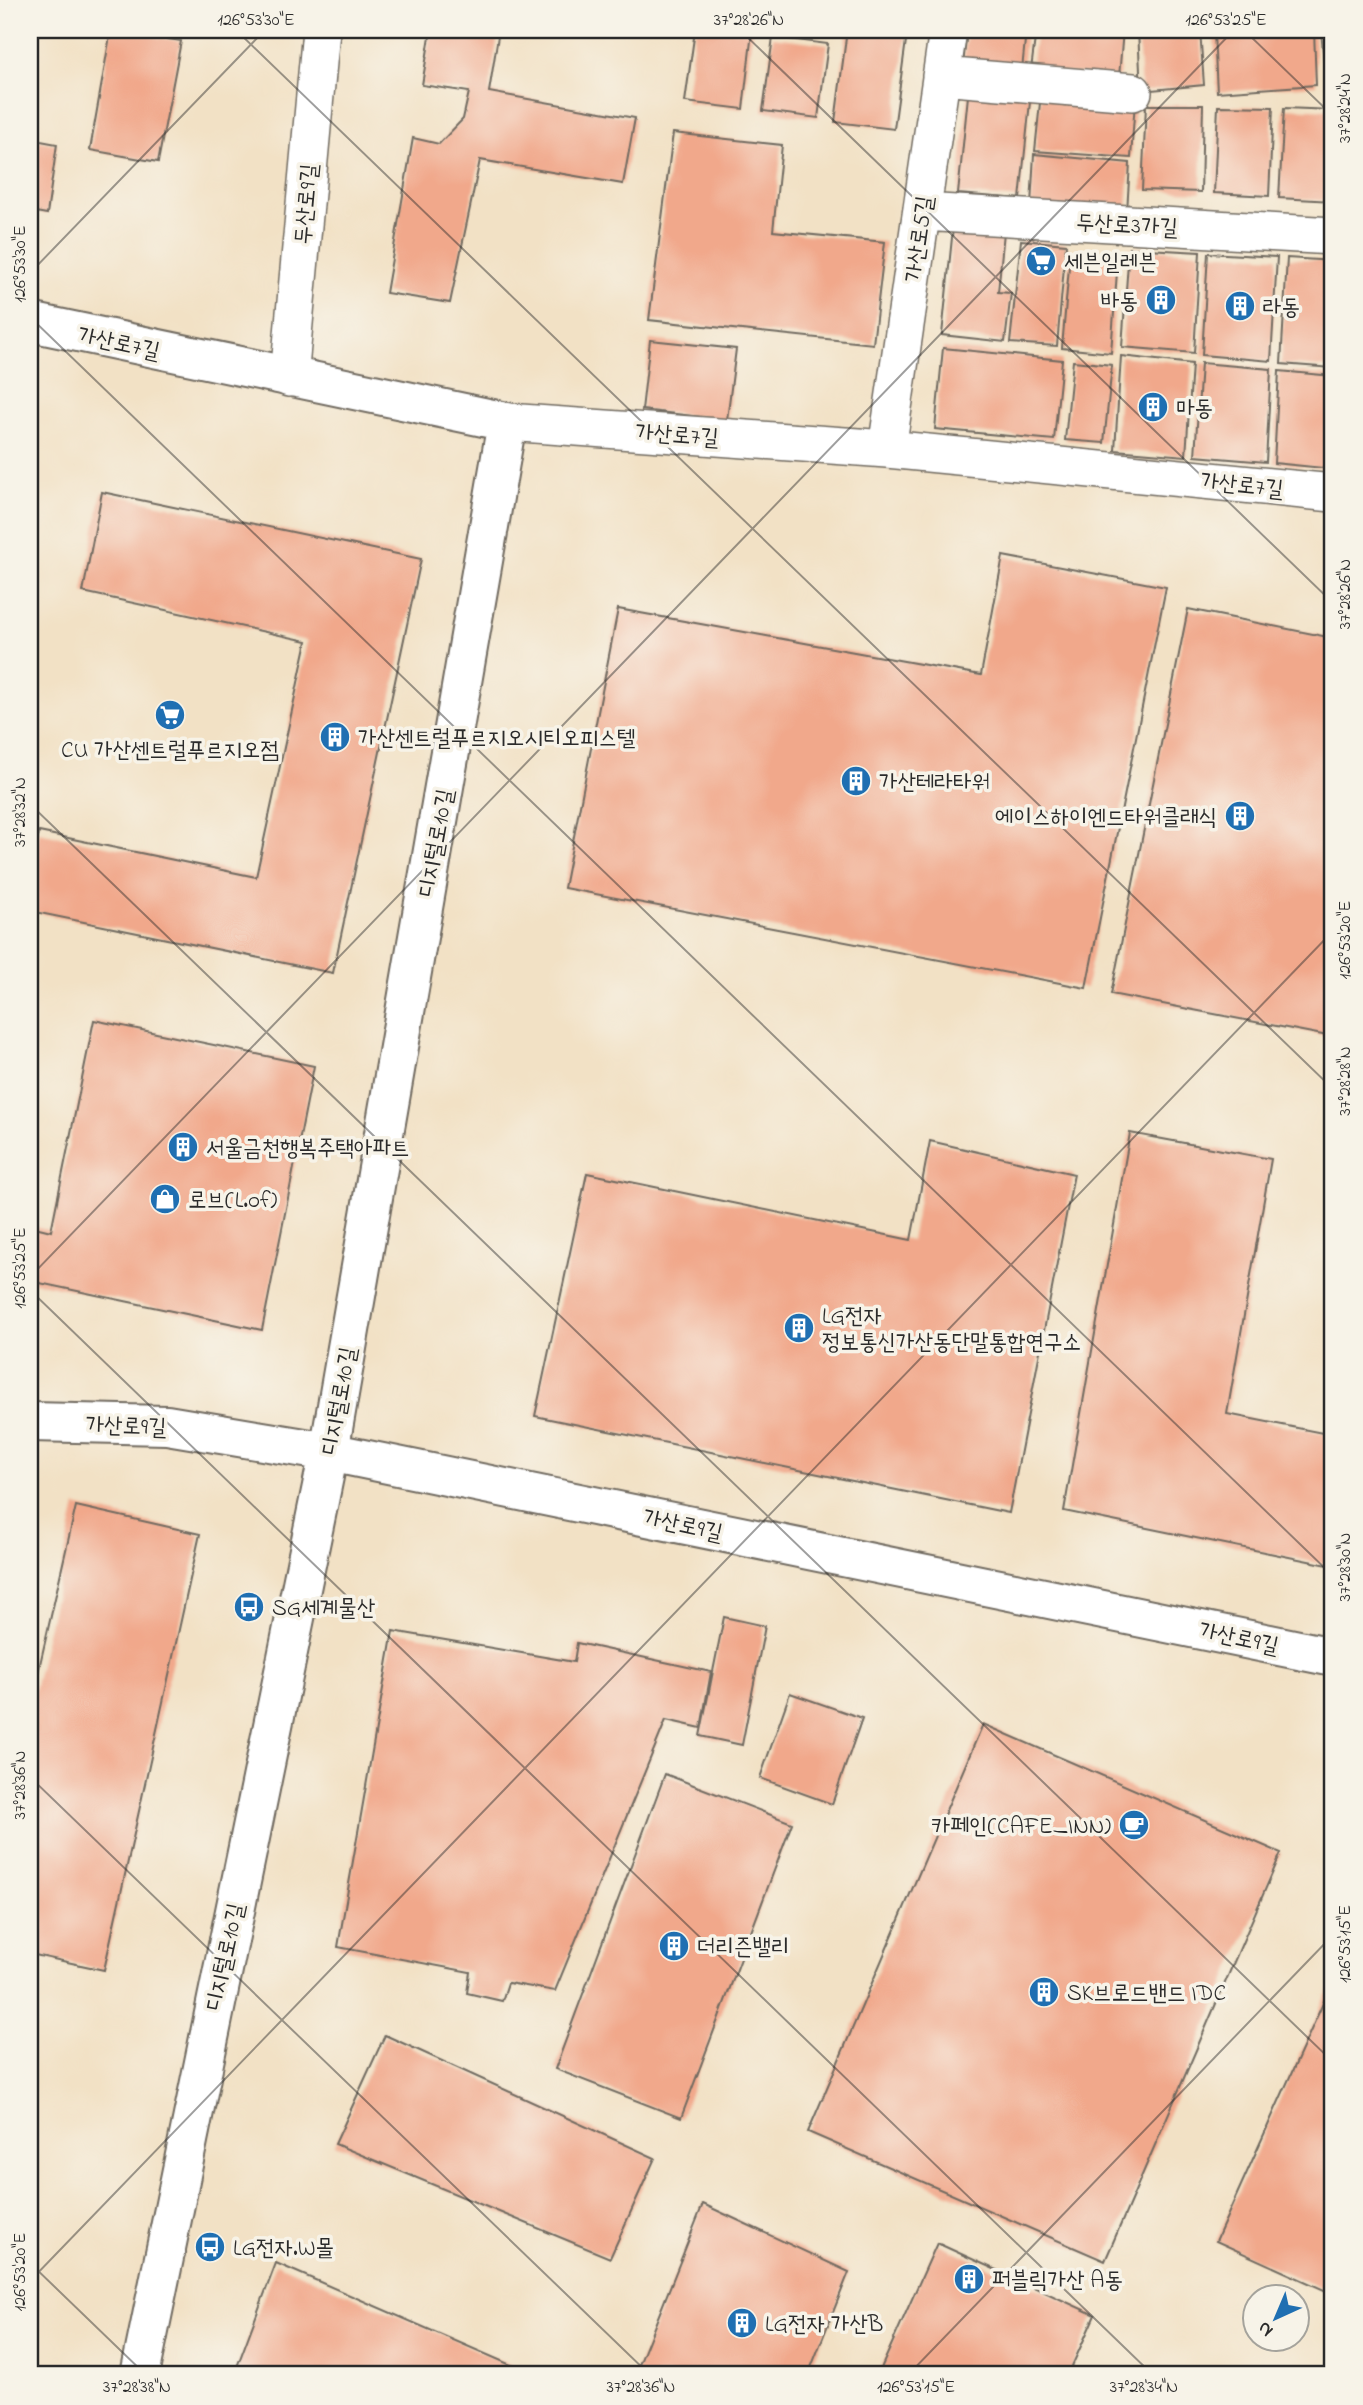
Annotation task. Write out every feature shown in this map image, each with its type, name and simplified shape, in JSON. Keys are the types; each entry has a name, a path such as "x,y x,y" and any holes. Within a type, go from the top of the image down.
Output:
{"street":[{"name":"두산로9길","path":"289,378 321,30"},
{"name":"가산로5길","path":"887,449 948,30"},
{"path":"941,76 1133,92"},
{"name":"두산로3가길","path":"922,212 1333,236"},
{"name":"가산로7길","path":"30,322 508,422 887,449 1333,493"},
{"name":"디지털로10길","path":"139,2375 329,1452 508,422"},
{"name":"가산로9길","path":"30,1422 167,1425 329,1452 1333,1657"}],"building":[{"path":"111,30 181,41 158,162 90,150"},
{"path":"431,30 499,30 489,92 635,118 623,184 480,160 450,303 386,293 413,138 439,144 463,119 469,92 422,85"},
{"path":"695,30 752,32 743,109 685,102"},
{"path":"847,30 907,33 894,129 835,122"},
{"path":"967,30 1026,30 1022,70 963,65"},
{"path":"1036,30 1123,30 1119,77 1031,70"},
{"path":"1138,30 1200,30 1204,85 1141,91"},
{"path":"1314,30 1316,85 1217,92 1214,33"},
{"path":"1321,30 1333,30 1333,85 1326,85"},
{"path":"773,37 828,44 818,118 763,111"},
{"path":"969,86 1031,92 1020,199 958,194"},
{"path":"1041,93 1135,101 1131,158 1035,151"},
{"path":"1146,105 1203,105 1201,192 1142,190"},
{"path":"1218,106 1273,107 1269,196 1214,193"},
{"path":"1284,108 1333,110 1333,201 1279,198"},
{"path":"673,133 782,145 773,231 885,242 873,344 649,320"},
{"path":"30,139 57,144 47,214 30,211"},
{"path":"1034,154 1130,163 1127,212 1031,205"},
{"path":"953,228 1004,232 998,292 1011,293 1005,342 942,335"},
{"path":"1021,240 1066,244 1057,346 1010,343"},
{"name":"바동","path":"1129,248 1200,252 1194,353 1122,347"},
{"name":"라동","path":"1208,253 1277,257 1271,361 1202,355"},
{"path":"1070,255 1118,258 1111,353 1062,348"},
{"path":"1287,258 1333,261 1333,368 1281,364"},
{"path":"650,340 736,349 727,420 642,410"},
{"path":"943,348 1062,360 1054,440 935,429"},
{"name":"마동","path":"1121,356 1192,364 1186,456 1115,450"},
{"path":"1073,361 1112,365 1104,443 1065,440"},
{"path":"1201,363 1271,369 1266,462 1195,456"},
{"path":"1279,371 1333,376 1333,469 1274,463"},
{"name":"가산센트럴푸르지오시티오피스텔","path":"102,492 421,559 333,973 30,911 30,883 39,832 256,877 307,641 83,592"},
{"name":"가산테라타워","path":"1003,556 1166,587 1086,988 564,888 618,609 981,675"},
{"name":"에이스하이엔드타워클래식","path":"1188,609 1333,638 1333,1037 1111,994"},
{"name":"서울금천행복주택아파트","path":"94,1020 314,1066 262,1330 30,1281 35,1227 51,1231"},
{"path":"1130,1133 1271,1159 1227,1414 1333,1435 1333,1566 1064,1511"},
{"name":"LG전자 정보통신가산동단말통합연구소","path":"930,1141 1074,1174 1009,1513 535,1416 587,1173 911,1240"},
{"path":"76,1506 200,1534 104,1970 30,1954 30,1708"},
{"path":"724,1617 765,1626 742,1745 700,1736"},
{"path":"393,1631 574,1662 577,1643 711,1672 701,1728 666,1720 555,1991 508,1983 502,2001 467,1993 470,1972 338,1947"},
{"path":"790,1693 862,1718 832,1804 760,1778"},
{"name":"SK브로드밴드 IDC","path":"983,1724 1281,1853 1105,2261 808,2132"},
{"name":"더리즌밸리","path":"665,1774 792,1823 681,2118 555,2069"},
{"path":"1333,1981 1333,2294 1216,2241"},
{"path":"385,2035 655,2158 610,2258 335,2144"},
{"name":"LG전자 가산B","path":"703,2204 849,2272 808,2375 635,2375"},
{"name":"퍼블릭가산 A동","path":"937,2243 1095,2315 1068,2375 878,2375"},
{"path":"276,2263 534,2375 234,2375"}],"place":[{"name":"세븐일레븐","path":"1041,261"},
{"name":"바동","path":"1161,300"},
{"name":"라동","path":"1240,306"},
{"name":"마동","path":"1153,407"},
{"name":"CU 가산센트럴푸르지오점","path":"170,715"},
{"name":"가산센트럴푸르지오시티오피스텔","path":"335,737"},
{"name":"가산테라타워","path":"856,781"},
{"name":"에이스하이엔드타워클래식","path":"1240,816"},
{"name":"서울금천행복주택아파트","path":"183,1147"},
{"name":"로브(L.of)","path":"165,1199"},
{"name":"LG전자 정보통신가산동단말통합연구소","path":"799,1328"},
{"name":"SG세계물산","path":"249,1607"},
{"name":"카페인(CAFE_INN)","path":"1134,1825"},
{"name":"더리즌밸리","path":"674,1946"},
{"name":"SK브로드밴드 IDC","path":"1044,1992"},
{"name":"LG전자.W몰","path":"210,2247"},
{"name":"퍼블릭가산 A동","path":"969,2279"},
{"name":"LG전자 가산B","path":"742,2323"}]}
